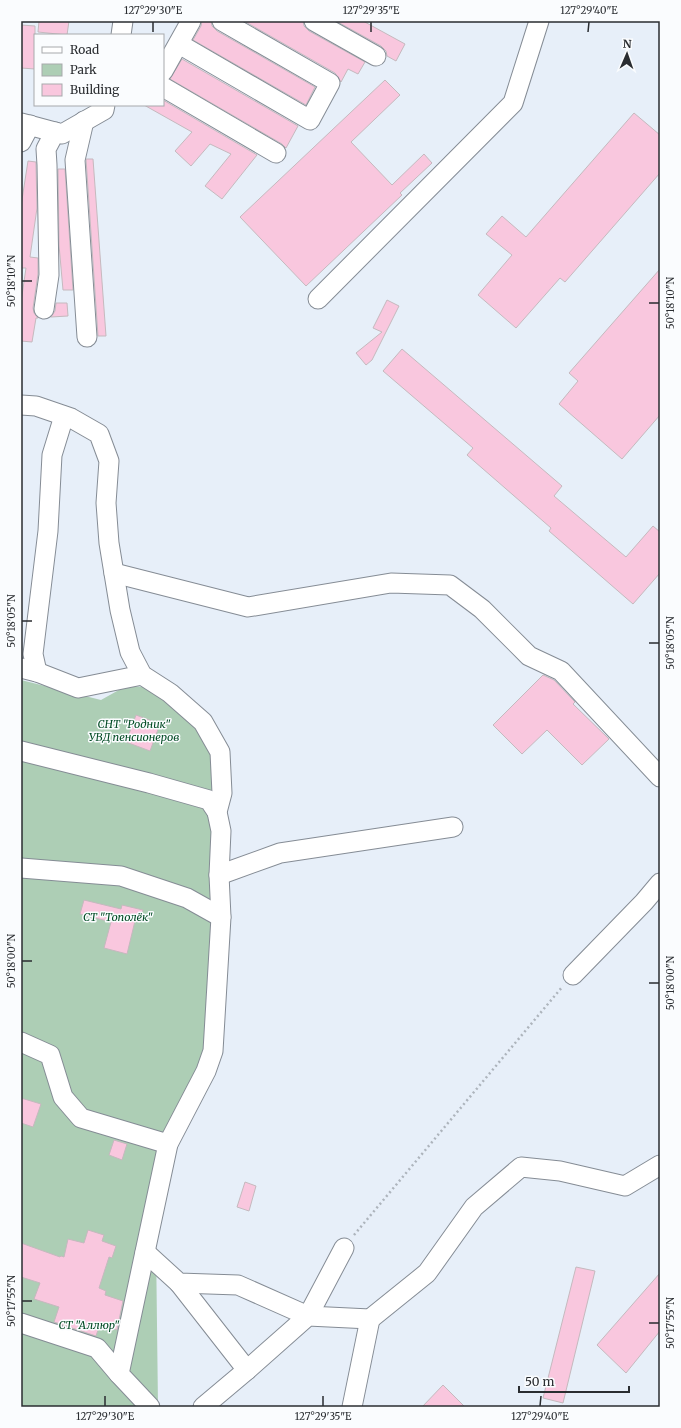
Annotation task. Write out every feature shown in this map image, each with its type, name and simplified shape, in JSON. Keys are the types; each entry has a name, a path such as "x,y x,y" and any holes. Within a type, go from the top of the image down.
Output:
{"street":[{"path":"121,34 123,21"},
{"path":"164,69 191,21"},
{"path":"179,44 310,120 330,83 222,21"},
{"path":"314,21 376,56"},
{"path":"318,298 513,103 539,21"},
{"path":"164,88 276,153"},
{"path":"21,142 26,124 62,134 104,110 105,106"},
{"path":"84,121 75,160 87,337"},
{"path":"44,309 50,275 46,149 55,132"},
{"path":"21,405 36,406 71,418 99,434 109,461 106,503 109,543 120,610 130,652 142,675 170,693 203,722 220,752 222,793 217,812"},
{"path":"64,416 52,455 48,531 33,654 29,670 78,688 142,675"},
{"path":"114,573 248,607 391,583 450,585 482,609 529,656 561,670 660,777"},
{"path":"21,751 149,783 209,800 217,812 222,831 219,875 221,917 213,1051 206,1071 168,1144 119,1374"},
{"path":"219,875 280,853 453,827"},
{"path":"21,868 121,876 187,898 221,917"},
{"path":"573,975 644,902 660,883"},
{"path":"21,1042 50,1055 63,1097 81,1118 168,1144"},
{"path":"352,1407 370,1319 427,1273 474,1207 521,1167 560,1171 625,1186 660,1165"},
{"path":"203,1407 308,1316 344,1248"},
{"path":"145,1252 179,1283 247,1370"},
{"path":"179,1283 238,1285 308,1316 370,1319"},
{"path":"21,1323 97,1348 150,1407"}],"path":[{"path":"344,1248 573,975"}],"green space":[{"name":"СТ \"Тополёк\"","path":"21,680 101,700 126,686 146,687 190,719 211,752 217,839 205,1065 167,1131 156,1243 158,1407 21,1407"}],"building":[{"path":"39,21 69,21 67,34 38,32"},
{"path":"202,21 211,21 212,26 217,31 315,87 306,105 193,40 201,26"},
{"path":"244,21 303,21 304,26 309,31 365,62 358,74 348,69 341,82 335,73"},
{"path":"336,21 363,21 405,44 396,61 387,56 386,51 381,46"},
{"path":"21,25 35,26 34,69 21,68"},
{"path":"182,59 298,126 286,148 282,144 170,79"},
{"path":"385,80 400,95 351,142 392,185 424,154 432,163 400,193 402,195 306,286 240,217"},
{"path":"164,101 257,155 222,199 205,186 231,154 210,144 191,166 175,151 192,132 146,106 164,106"},
{"path":"634,113 660,135 660,173 565,282 560,278 516,328 478,295 512,255 486,234 502,216 526,237"},
{"path":"86,159 93,159 106,336 98,336"},
{"path":"28,161 36,162 37,208 30,257 38,258 38,274 33,308 34,313 38,318 36,318 32,342 21,341 21,302 26,268 21,268 21,206"},
{"path":"58,169 65,169 73,290 63,290 59,245"},
{"path":"660,269 660,415 622,459 559,404 578,381 569,373"},
{"path":"387,300 399,306 372,360 366,365 356,353 382,332 373,328"},
{"path":"56,303 67,303 68,316 51,317 55,311"},
{"path":"402,349 562,486 554,496 626,557 653,526 660,532 660,573 633,604 549,531 551,528 467,455 473,448 383,371"},
{"path":"543,675 554,680 575,702 573,704 609,739 582,765 547,730 522,754 493,725"},
{"path":"136,715 160,724 150,751 126,742"},
{"path":"84,900 121,909 122,905 143,910 140,922 135,921 127,954 104,948 111,922 80,914"},
{"path":"21,1098 41,1104 33,1127 21,1123"},
{"path":"114,1140 127,1144 122,1160 109,1155"},
{"path":"245,1182 256,1186 249,1211 237,1207"},
{"path":"88,1230 104,1235 102,1241 116,1246 112,1258 109,1257 99,1288 106,1291 105,1295 123,1301 117,1330 100,1324 96,1336 54,1322 59,1307 34,1299 40,1283 21,1277 21,1243 60,1257 64,1257 68,1239 84,1243"},
{"path":"576,1267 595,1271 563,1403 543,1398"},
{"path":"660,1273 660,1331 626,1373 597,1345"},
{"path":"443,1385 465,1407 422,1407"}],"park label":[{"name":"СНТ \"Родник\" УВД пенсионеров","path":"134,730"},
{"name":"СТ \"Аллюр\"","path":"89,1325"}]}
